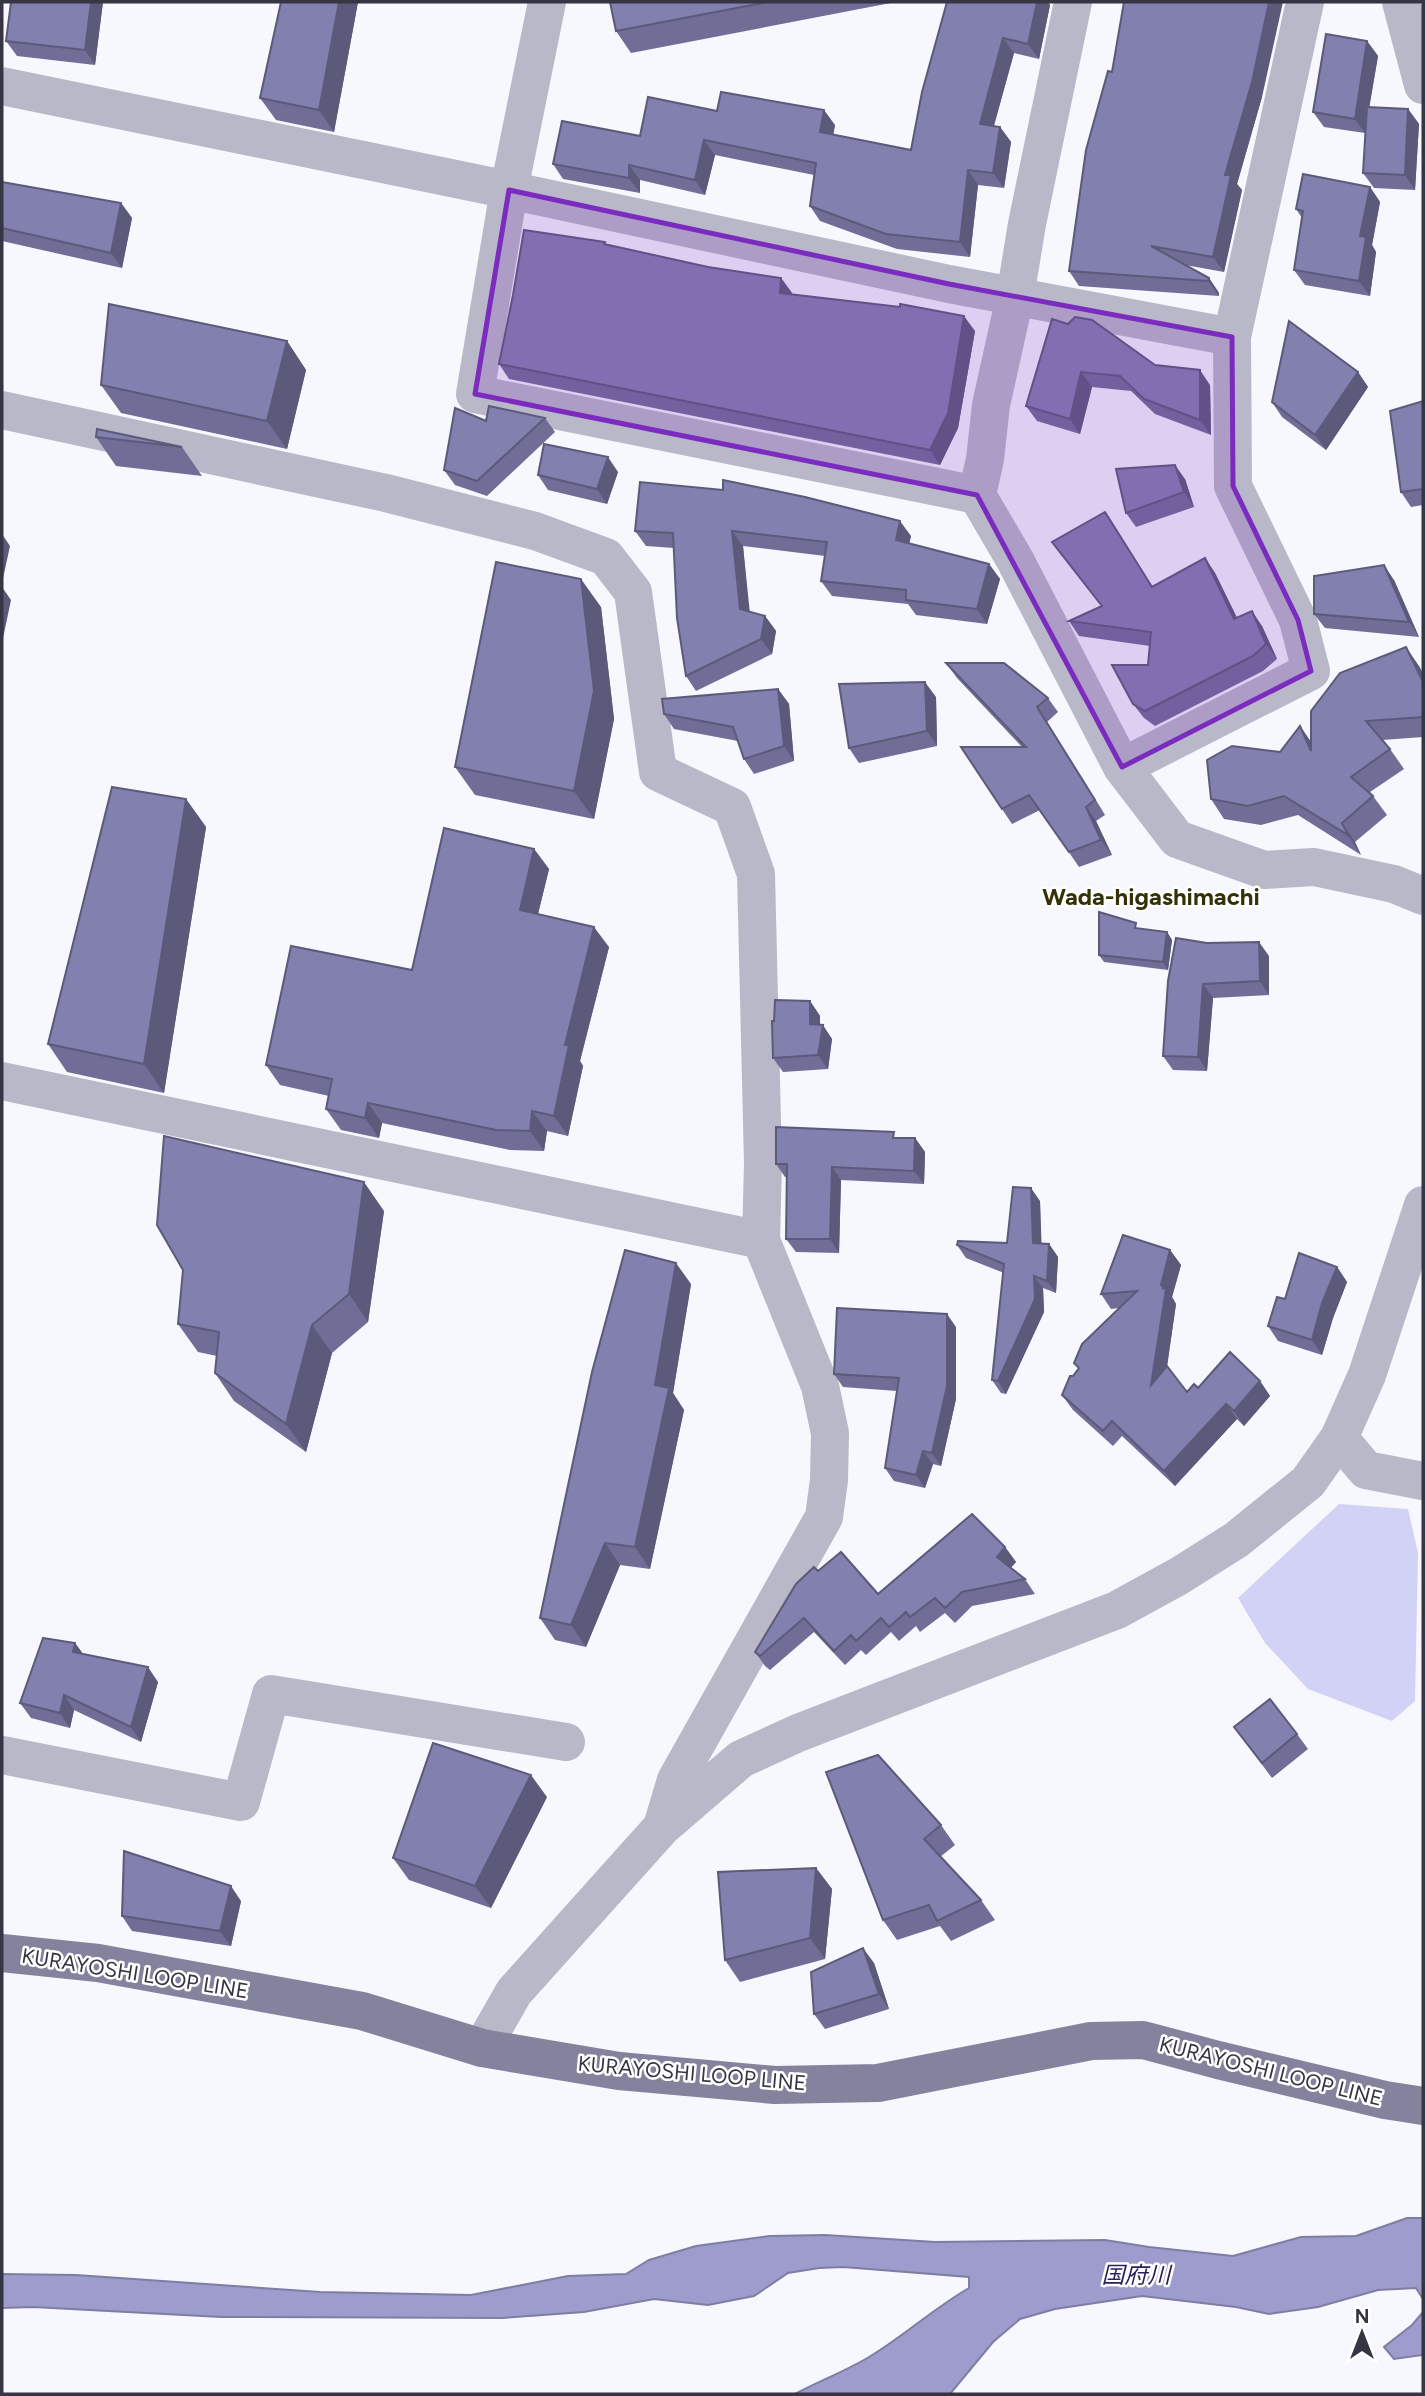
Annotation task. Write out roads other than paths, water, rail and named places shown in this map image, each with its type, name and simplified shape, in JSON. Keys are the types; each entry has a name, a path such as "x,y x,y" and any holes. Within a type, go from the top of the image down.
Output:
{"main road":[{"name":"KURAYOSHI LOOP LINE","path":"2,1953 98,1963 362,2011 482,2049 619,2071 775,2085 878,2083 1091,2041 1143,2040 1243,2067 1385,2100 1423,2106"}],"street":[{"path":"547,2 509,190 475,394 977,495"},
{"path":"1073,2 991,405 985,459 977,495 1015,560 1122,767 1177,839 1264,870 1314,867 1394,884 1423,896"},
{"path":"1122,767 1311,671 1298,620 1233,486 1232,337 1305,2"},
{"path":"1401,2 1423,85"},
{"path":"2,86 1015,297 1232,337"},
{"path":"2,410 386,493 535,531 606,556 633,593 658,772 732,807 756,874 763,1163 761,1240 820,1385 830,1433 829,1480 824,1517 676,1780 662,1827"},
{"path":"2,1081 761,1240"},
{"path":"482,2049 514,1992 662,1827 741,1759 798,1733 1117,1610 1180,1576 1236,1540 1308,1482 1339,1438 1367,1376 1423,1205"},
{"path":"1339,1438 1366,1470 1423,1481"},
{"path":"2,1755 241,1802 271,1694 566,1742"}],"water":[{"name":"国府川","path":"1407,2218 1423,2218 1423,2299 1416,2288 1378,2290 1318,2307 1269,2314 1236,2307 1142,2296 1055,2309 1020,2319 993,2342 950,2394 795,2394 882,2349 969,2288 969,2277 843,2267 819,2268 788,2273 754,2296 708,2305 654,2299 584,2312 502,2318 221,2317 33,2307 2,2308 2,2274 76,2275 320,2292 471,2295 568,2276 626,2274 649,2260 696,2246 770,2236 825,2235 935,2242 1105,2240 1233,2256 1301,2237 1356,2236"},
{"path":"1423,2312 1423,2355 1394,2359 1384,2347 1412,2325"}],"district":[{"name":"Wada-higashimachi","path":"1151,896"}]}
